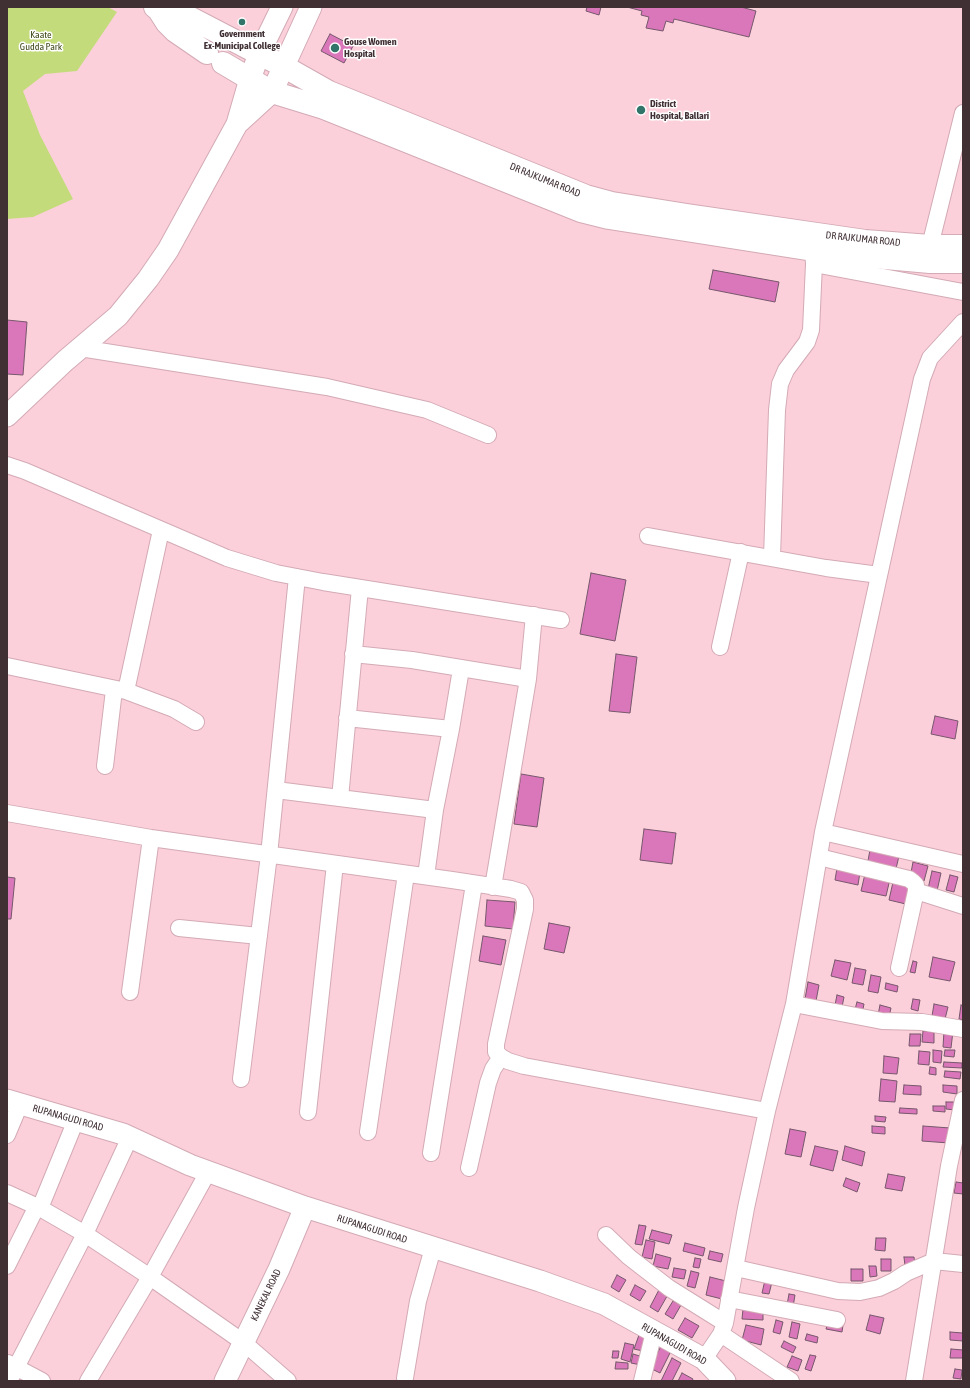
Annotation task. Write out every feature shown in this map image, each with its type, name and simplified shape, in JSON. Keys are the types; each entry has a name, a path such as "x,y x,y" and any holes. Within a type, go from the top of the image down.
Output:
{"highway":[{"name":"DR RAJKUMAR ROAD","path":"157,8 179,12 283,66 327,100 581,211 609,218 813,257 863,256 930,262 963,262"},
{"name":"DR RAJKUMAR ROAD","path":"157,8 167,23 175,31 215,58 272,92 327,100 586,196 612,203 815,234 930,246 963,246"}],"main road":[{"path":"7,416 80,348 118,316 148,279 168,250 237,124 259,54 282,7"},
{"path":"237,124 272,92 311,7"},
{"name":"RUPANAGUDI ROAD","path":"13,1102 130,1137 190,1165 305,1207 540,1281 604,1304 704,1359 725,1381"},
{"name":"KANEKAL ROAD","path":"225,1381 279,1269 305,1207"}],"street":[{"path":"930,246 963,113"},
{"path":"772,557 777,410 780,384 786,370 807,342 811,330 813,257 963,292"},
{"path":"704,1359 723,1328 736,1268 746,1208 767,1111 794,1004 823,832 922,378 930,358 963,322"},
{"path":"80,348 327,387 427,410 488,435"},
{"path":"7,465 25,471 227,558 276,573 561,620"},
{"path":"105,766 120,690 161,530"},
{"path":"648,536 772,557 826,568 879,575"},
{"path":"720,647 742,552"},
{"path":"241,1080 269,854 297,577"},
{"path":"340,798 360,588"},
{"path":"493,886 528,679 534,615"},
{"path":"353,654 412,660 528,679"},
{"path":"7,666 120,690 174,710 196,722"},
{"path":"426,876 435,810 461,669"},
{"path":"347,718 451,729"},
{"path":"276,790 435,810"},
{"path":"7,813 151,838 426,876 511,889 521,892 525,900 525,909 496,1044 496,1052 501,1057 524,1066 767,1111"},
{"path":"823,832 963,864"},
{"path":"130,992 151,838"},
{"path":"819,857 909,879 916,886 899,968"},
{"path":"308,1112 334,864"},
{"path":"368,1132 406,874"},
{"path":"431,1153 474,884"},
{"path":"916,890 963,906"},
{"path":"179,928 259,936"},
{"path":"794,1004 882,1021 922,1022 963,1029"},
{"path":"469,1168 488,1083 493,1069 501,1057"},
{"path":"914,1381 949,1166 963,1100"},
{"path":"7,1135 13,1102"},
{"path":"7,1266 38,1207 76,1120"},
{"path":"9,1381 12,1364 85,1234 130,1137"},
{"path":"88,1381 150,1277 208,1172"},
{"path":"7,1193 38,1207 85,1234 150,1277 243,1342 288,1381"},
{"path":"606,1235 629,1257 791,1381"},
{"path":"405,1378 418,1301 433,1248"},
{"path":"736,1268 838,1291 860,1292 879,1288 934,1260 963,1264"},
{"path":"729,1299 837,1320"},
{"path":"642,1381 654,1332"},
{"path":"12,1364 42,1381"}],"green space":[{"name":"Kaate Gudda Park","path":"7,7 108,7 117,12 77,71 45,74 23,91 40,135 73,199 33,217 7,219"}],"building":[{"path":"587,7 601,7 599,15 586,11"},
{"path":"627,7 741,7 756,11 749,37 674,19 673,23 666,21 663,31 646,28 649,17 641,15 642,11"},
{"path":"330,34 353,46 344,63 321,51"},
{"path":"713,270 779,282 775,302 709,289"},
{"path":"7,320 27,322 23,375 7,374"},
{"path":"591,573 626,580 615,641 580,634"},
{"path":"616,654 637,657 630,713 609,711"},
{"path":"935,716 958,721 955,739 931,734"},
{"path":"521,774 544,778 537,827 514,824"},
{"path":"644,829 676,833 672,864 640,860"},
{"path":"870,850 899,856 895,873 867,866"},
{"path":"913,862 928,866 924,881 910,878"},
{"path":"837,868 860,872 858,885 835,880"},
{"path":"932,871 941,873 937,891 928,889"},
{"path":"865,874 890,879 886,896 861,891"},
{"path":"950,875 958,877 954,892 946,890"},
{"path":"7,877 15,878 11,919 7,919"},
{"path":"893,882 913,886 910,905 889,900"},
{"path":"487,900 515,902 513,929 485,926"},
{"path":"549,923 570,927 564,953 544,949"},
{"path":"483,936 506,940 501,965 479,961"},
{"path":"933,957 955,962 950,981 929,977"},
{"path":"835,960 851,963 847,980 831,976"},
{"path":"913,961 917,962 915,973 910,972"},
{"path":"855,968 866,970 863,985 852,983"},
{"path":"871,975 881,977 878,993 868,991"},
{"path":"808,982 819,985 816,1001 805,999"},
{"path":"886,983 898,986 897,992 885,989"},
{"path":"837,995 844,997 842,1007 835,1005"},
{"path":"913,999 920,1000 918,1011 911,1009"},
{"path":"857,1002 864,1004 862,1014 854,1013"},
{"path":"934,1004 948,1007 945,1019 932,1016"},
{"path":"880,1005 891,1008 889,1017 878,1015"},
{"path":"961,1005 963,1006 963,1020 959,1019"},
{"path":"923,1031 934,1032 934,1043 922,1042"},
{"path":"944,1031 953,1031 951,1048 943,1047"},
{"path":"910,1034 921,1034 920,1046 909,1046"},
{"path":"933,1050 942,1051 941,1063 933,1062"},
{"path":"945,1050 955,1050 954,1057 944,1056"},
{"path":"919,1051 930,1052 929,1065 918,1064"},
{"path":"884,1056 899,1058 897,1074 883,1073"},
{"path":"944,1062 962,1063 962,1068 943,1067"},
{"path":"930,1067 936,1068 936,1075 929,1074"},
{"path":"945,1071 961,1072 960,1079 944,1077"},
{"path":"881,1079 897,1081 895,1102 879,1101"},
{"path":"904,1085 921,1086 921,1095 903,1094"},
{"path":"943,1085 957,1086 957,1094 943,1092"},
{"path":"946,1102 956,1102 955,1110 946,1109"},
{"path":"933,1106 945,1106 945,1112 933,1111"},
{"path":"900,1108 917,1109 917,1114 899,1113"},
{"path":"875,1116 886,1117 885,1122 875,1121"},
{"path":"872,1126 885,1127 885,1134 872,1133"},
{"path":"923,1126 950,1128 949,1143 922,1141"},
{"path":"790,1129 806,1132 801,1157 785,1154"},
{"path":"815,1146 838,1151 833,1171 810,1165"},
{"path":"845,1146 865,1152 862,1166 842,1160"},
{"path":"888,1174 905,1177 902,1191 885,1188"},
{"path":"846,1178 860,1183 857,1192 843,1186"},
{"path":"956,1182 963,1183 963,1194 954,1193"},
{"path":"639,1225 646,1226 642,1245 635,1244"},
{"path":"652,1230 672,1235 669,1244 649,1239"},
{"path":"876,1238 886,1238 885,1251 875,1250"},
{"path":"646,1240 655,1242 652,1259 642,1257"},
{"path":"685,1243 705,1248 703,1256 683,1251"},
{"path":"710,1251 723,1254 721,1262 708,1259"},
{"path":"656,1254 671,1258 668,1269 653,1266"},
{"path":"904,1257 914,1257 915,1265 905,1266"},
{"path":"695,1258 701,1259 699,1268 693,1267"},
{"path":"881,1259 891,1259 891,1271 881,1271"},
{"path":"869,1266 876,1266 877,1276 870,1277"},
{"path":"674,1268 686,1270 684,1279 672,1277"},
{"path":"851,1269 863,1269 863,1281 851,1281"},
{"path":"691,1271 699,1273 695,1288 687,1286"},
{"path":"617,1275 626,1280 619,1292 611,1287"},
{"path":"710,1277 726,1281 722,1299 706,1295"},
{"path":"765,1280 772,1282 769,1294 762,1293"},
{"path":"635,1285 646,1291 640,1301 630,1295"},
{"path":"661,1286 670,1291 658,1312 650,1307"},
{"path":"789,1294 795,1295 793,1307 787,1305"},
{"path":"673,1301 681,1305 673,1319 665,1314"},
{"path":"743,1309 763,1310 763,1320 742,1319"},
{"path":"870,1315 884,1318 880,1334 866,1330"},
{"path":"685,1318 699,1326 692,1338 678,1330"},
{"path":"776,1320 783,1322 780,1334 773,1332"},
{"path":"792,1322 800,1324 797,1339 789,1337"},
{"path":"828,1322 843,1325 842,1332 826,1329"},
{"path":"746,1325 764,1329 761,1345 742,1340"},
{"path":"950,1332 963,1333 963,1341 950,1340"},
{"path":"807,1334 818,1337 817,1343 805,1340"},
{"path":"639,1335 647,1337 643,1351 634,1349"},
{"path":"784,1341 796,1347 793,1353 781,1347"},
{"path":"625,1343 634,1345 630,1362 621,1359"},
{"path":"662,1344 672,1349 660,1373 650,1368"},
{"path":"951,1349 963,1350 963,1358 950,1358"},
{"path":"613,1351 619,1351 618,1358 612,1358"},
{"path":"633,1354 643,1357 641,1365 631,1363"},
{"path":"810,1355 816,1356 811,1371 805,1369"},
{"path":"792,1356 802,1360 798,1371 787,1367"},
{"path":"672,1358 681,1363 672,1381 661,1381"},
{"path":"616,1362 628,1363 628,1369 615,1369"},
{"path":"955,1369 962,1370 961,1379 953,1378"},
{"path":"682,1373 693,1379 692,1381 678,1381"}],"place":[{"name":"Government Ex-Municipal College","path":"242,22"},
{"name":"Gouse Women Hospital","path":"335,48"},
{"name":"District Hospital, Ballari","path":"641,110"}]}
